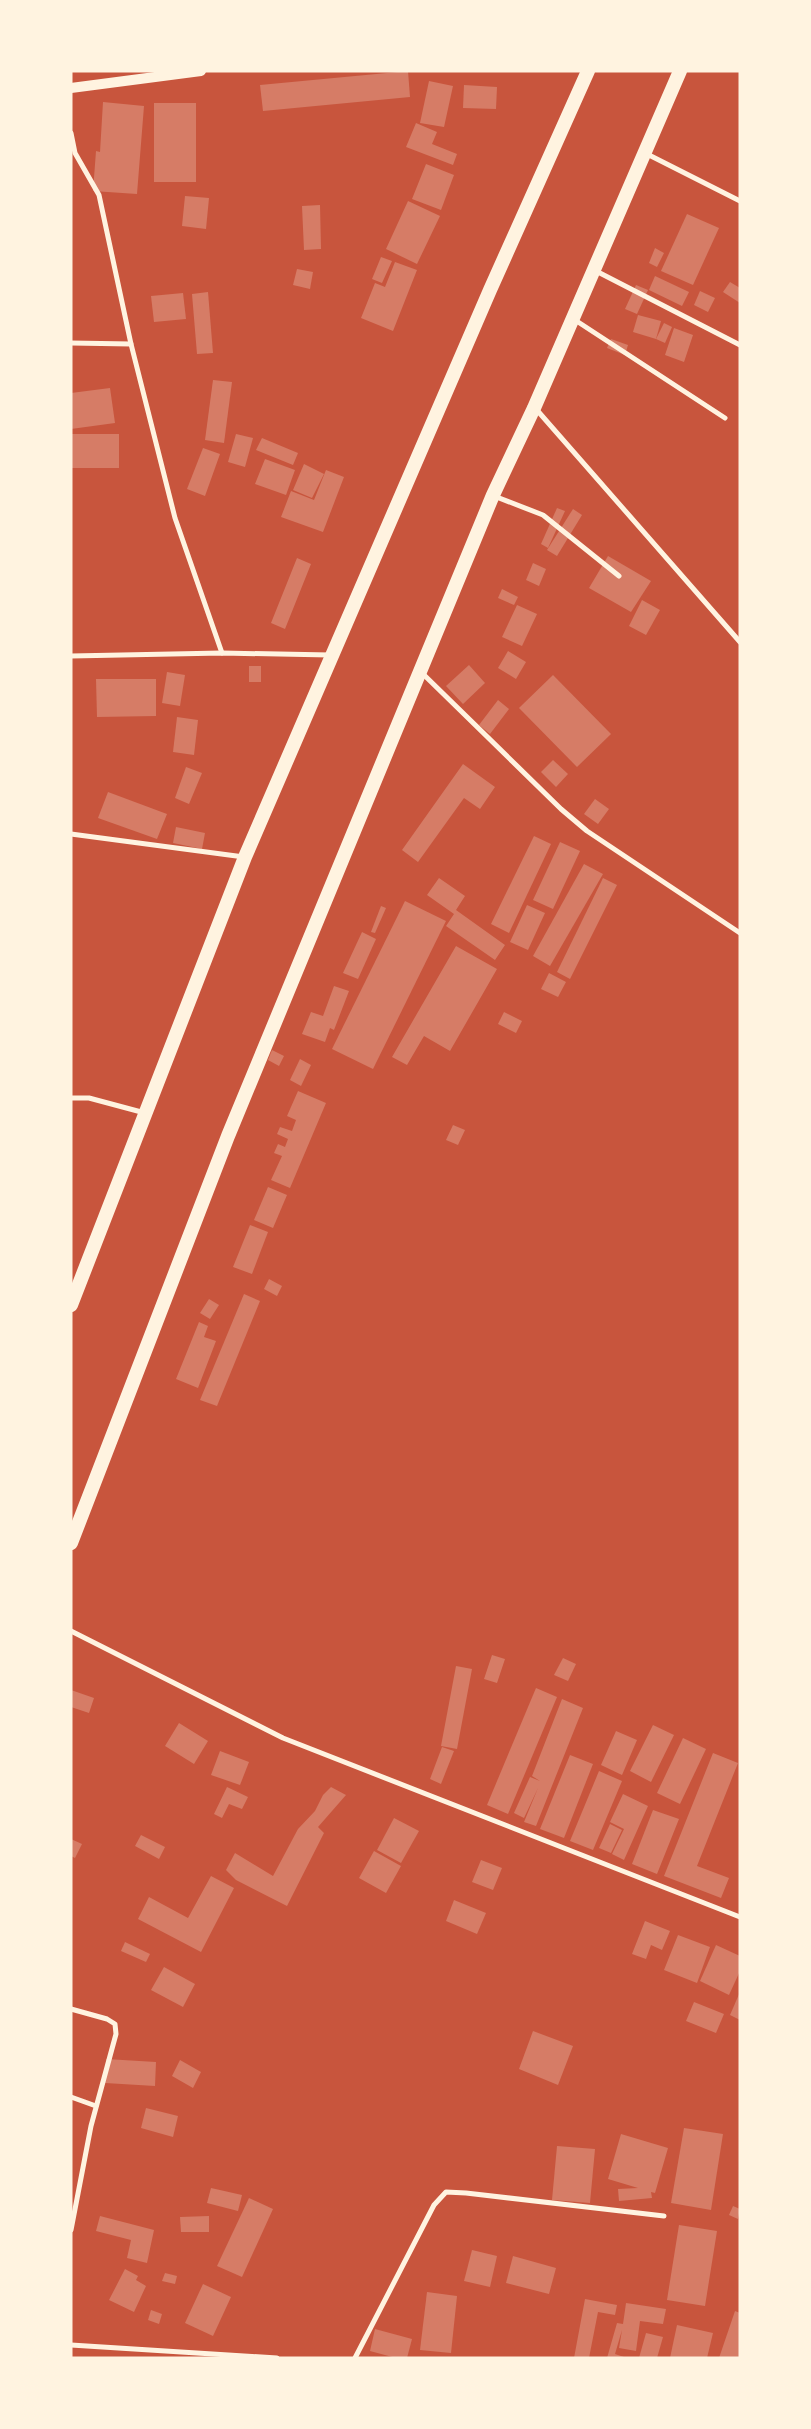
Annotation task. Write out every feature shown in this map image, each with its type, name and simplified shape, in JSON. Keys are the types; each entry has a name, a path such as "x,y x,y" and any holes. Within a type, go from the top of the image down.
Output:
{"highway":[{"path":"71,1306 245,857 486,298 588,71"},
{"path":"71,1543 228,1136 420,671 493,496 534,408 680,71"}],"main road":[{"path":"71,88 201,71"}],"street":[{"path":"71,133 75,153 99,195 131,344 175,518 222,653"},
{"path":"645,152 740,201"},
{"path":"594,270 740,345"},
{"path":"573,319 725,418"},
{"path":"71,343 131,344"},
{"path":"534,408 740,642"},
{"path":"493,496 543,515 619,576"},
{"path":"71,656 222,653 333,655"},
{"path":"420,671 561,809 587,831 740,932"},
{"path":"71,834 245,857"},
{"path":"71,1098 89,1098 145,1113"},
{"path":"71,1632 283,1738 740,1917"},
{"path":"71,2010 107,2019 115,2024 116,2034 96,2106 71,2230"},
{"path":"71,2097 96,2106"},
{"path":"355,2358 434,2205 446,2192 664,2216"},
{"path":"71,2345 278,2358"}],"building":[{"path":"408,71 410,97 263,111 260,85"},
{"path":"429,81 453,86 444,127 420,123"},
{"path":"464,85 497,87 496,109 463,108"},
{"path":"103,102 144,106 137,194 93,191 96,151 100,152"},
{"path":"154,103 196,103 196,182 154,182"},
{"path":"416,123 437,132 432,144 457,154 453,165 406,147"},
{"path":"426,164 454,175 441,210 412,199"},
{"path":"185,196 209,198 206,229 182,226"},
{"path":"408,201 440,216 417,264 386,249"},
{"path":"320,205 321,249 304,250 302,206"},
{"path":"687,214 719,228 693,285 661,271"},
{"path":"655,248 664,253 657,267 649,263"},
{"path":"381,257 392,261 382,283 372,279"},
{"path":"395,262 417,270 393,331 361,318 375,283 385,287"},
{"path":"297,269 313,272 310,289 293,285"},
{"path":"655,276 689,292 682,306 649,290"},
{"path":"730,282 740,288 740,303 723,292"},
{"path":"636,285 648,290 637,314 625,309"},
{"path":"700,291 715,298 708,312 694,305"},
{"path":"208,292 213,353 197,354 192,294"},
{"path":"183,293 186,319 154,322 151,296"},
{"path":"638,315 661,321 656,339 633,332"},
{"path":"664,323 672,327 665,343 656,339"},
{"path":"674,328 693,335 684,362 665,355"},
{"path":"611,339 628,345 625,355 607,348"},
{"path":"213,380 232,382 224,443 205,440"},
{"path":"110,388 115,423 71,429 71,393"},
{"path":"71,434 119,434 119,468 71,468"},
{"path":"236,434 253,438 245,467 228,462"},
{"path":"262,438 298,453 293,465 256,450"},
{"path":"203,448 220,454 205,496 187,489"},
{"path":"265,459 295,470 286,495 255,484"},
{"path":"304,464 324,474 312,498 293,490"},
{"path":"326,470 344,477 323,532 281,517 291,491 314,500"},
{"path":"557,508 565,511 548,548 541,544"},
{"path":"573,509 582,515 557,556 547,550"},
{"path":"608,556 651,581 631,612 589,588"},
{"path":"297,558 311,564 285,629 271,623"},
{"path":"533,563 546,569 539,586 526,580"},
{"path":"502,589 518,597 514,605 498,598"},
{"path":"642,600 660,610 646,635 629,626"},
{"path":"517,605 537,614 522,646 502,637"},
{"path":"508,651 526,662 516,679 498,668"},
{"path":"469,665 485,683 463,704 446,686"},
{"path":"249,666 261,666 261,682 249,682"},
{"path":"167,672 185,675 180,706 162,703"},
{"path":"553,675 611,734 577,767 519,708"},
{"path":"96,679 156,679 156,716 97,717"},
{"path":"498,700 509,709 490,734 479,725"},
{"path":"177,717 198,720 194,755 173,752"},
{"path":"553,760 568,774 556,787 541,772"},
{"path":"463,764 495,787 480,809 464,798 418,862 402,850"},
{"path":"186,767 202,773 189,804 175,798"},
{"path":"108,792 167,814 157,839 98,818"},
{"path":"595,799 609,809 598,824 584,814"},
{"path":"176,827 205,833 202,849 173,843"},
{"path":"534,836 551,844 509,933 491,924"},
{"path":"560,842 580,851 553,909 533,900"},
{"path":"584,864 603,874 550,966 533,956"},
{"path":"439,878 465,896 456,910 505,945 495,960 446,926 454,914 427,895"},
{"path":"603,878 617,885 570,979 557,972"},
{"path":"405,901 446,921 373,1069 332,1049"},
{"path":"527,905 545,913 528,950 510,942"},
{"path":"381,906 386,908 375,933 371,932"},
{"path":"362,932 376,939 358,979 343,973"},
{"path":"456,946 497,969 450,1051 424,1036 407,1065 392,1057"},
{"path":"549,973 566,982 558,997 541,989"},
{"path":"334,986 349,991 334,1030 330,1028 325,1042 302,1034 311,1012 323,1016"},
{"path":"504,1012 522,1021 516,1033 498,1024"},
{"path":"272,1050 284,1056 279,1066 268,1060"},
{"path":"300,1059 311,1065 301,1086 290,1080"},
{"path":"298,1091 326,1103 290,1188 271,1180 282,1156 274,1153 278,1144 285,1147 288,1139 277,1134 280,1127 292,1131 296,1120 287,1116"},
{"path":"453,1125 465,1130 458,1145 446,1140"},
{"path":"268,1187 287,1195 273,1228 254,1220"},
{"path":"250,1225 268,1232 252,1274 233,1267"},
{"path":"269,1279 282,1286 277,1296 264,1289"},
{"path":"244,1294 260,1301 217,1406 200,1400"},
{"path":"209,1299 219,1305 210,1319 200,1313"},
{"path":"199,1322 208,1326 204,1337 216,1341 198,1388 176,1379"},
{"path":"492,1655 505,1659 497,1683 484,1679"},
{"path":"563,1658 576,1664 568,1681 554,1675"},
{"path":"456,1666 472,1669 457,1749 441,1746"},
{"path":"536,1688 557,1697 508,1814 487,1805"},
{"path":"71,1690 94,1698 89,1713 71,1707"},
{"path":"562,1699 583,1708 536,1826 524,1822 538,1788 524,1818 514,1813 530,1777 540,1781 532,1776"},
{"path":"179,1723 208,1741 194,1764 165,1746"},
{"path":"653,1725 674,1735 651,1782 630,1771"},
{"path":"616,1731 637,1740 622,1775 601,1765"},
{"path":"683,1738 706,1749 680,1804 657,1793"},
{"path":"442,1747 454,1751 441,1784 430,1779"},
{"path":"220,1751 249,1762 240,1785 211,1775"},
{"path":"713,1753 738,1763 697,1866 729,1878 721,1898 664,1876"},
{"path":"570,1755 593,1764 564,1838 540,1829"},
{"path":"599,1771 622,1781 593,1850 570,1841"},
{"path":"227,1787 248,1797 242,1809 229,1804 222,1818 214,1814"},
{"path":"331,1787 346,1795 318,1827 324,1833 287,1906 236,1880 226,1870 235,1853 273,1876 298,1829 315,1811 323,1795"},
{"path":"623,1794 648,1806 624,1860 612,1854 624,1829 610,1822"},
{"path":"653,1810 679,1819 657,1874 632,1864"},
{"path":"394,1818 419,1831 401,1863 377,1850"},
{"path":"610,1824 622,1830 611,1853 599,1848"},
{"path":"141,1835 165,1847 159,1859 135,1846"},
{"path":"71,1839 82,1844 75,1858 71,1856"},
{"path":"374,1851 401,1866 386,1893 359,1878"},
{"path":"481,1860 502,1868 493,1890 472,1882"},
{"path":"211,1876 234,1888 201,1952 138,1919 149,1897 188,1918"},
{"path":"454,1900 486,1913 477,1934 446,1921"},
{"path":"645,1921 670,1931 662,1950 651,1945 646,1959 632,1954"},
{"path":"678,1935 710,1947 697,1983 664,1970"},
{"path":"125,1942 150,1954 146,1962 121,1951"},
{"path":"716,1945 740,1956 740,1971 729,1995 700,1981"},
{"path":"164,1967 195,1984 183,2007 151,1990"},
{"path":"740,1992 740,2020 730,2015"},
{"path":"694,2002 724,2014 716,2033 686,2021"},
{"path":"533,2031 573,2046 558,2085 519,2069"},
{"path":"106,2059 156,2062 155,2086 105,2083"},
{"path":"180,2060 201,2072 193,2088 172,2076"},
{"path":"146,2108 178,2116 173,2137 141,2128"},
{"path":"684,2128 723,2134 711,2210 671,2203"},
{"path":"621,2134 668,2148 655,2193 651,2192 652,2198 619,2201 618,2189 638,2188 608,2179"},
{"path":"557,2146 595,2149 590,2203 552,2200"},
{"path":"211,2188 242,2195 238,2211 207,2203"},
{"path":"249,2198 273,2209 242,2277 217,2266"},
{"path":"733,2206 740,2209 738,2219 729,2215"},
{"path":"100,2216 154,2230 147,2263 127,2258 131,2240 96,2231"},
{"path":"209,2216 209,2232 181,2232 180,2217"},
{"path":"679,2225 717,2231 705,2306 667,2300"},
{"path":"472,2250 497,2256 490,2287 464,2281"},
{"path":"513,2256 556,2268 549,2294 506,2283"},
{"path":"125,2269 138,2276 136,2280 146,2286 134,2312 109,2300"},
{"path":"165,2273 177,2276 175,2284 162,2281"},
{"path":"203,2284 231,2297 213,2336 185,2323"},
{"path":"427,2292 457,2296 451,2353 420,2350"},
{"path":"585,2299 617,2305 615,2315 598,2312 589,2358 574,2358"},
{"path":"626,2303 666,2309 663,2324 640,2321 636,2351 619,2348 622,2330 615,2354 627,2358 607,2358 617,2323 623,2324"},
{"path":"151,2310 162,2314 159,2324 148,2320"},
{"path":"735,2311 740,2313 740,2358 719,2358"},
{"path":"677,2325 713,2333 707,2358 670,2358"},
{"path":"375,2329 412,2339 407,2358 396,2358 370,2351"},
{"path":"646,2333 663,2337 657,2358 639,2358"}]}
